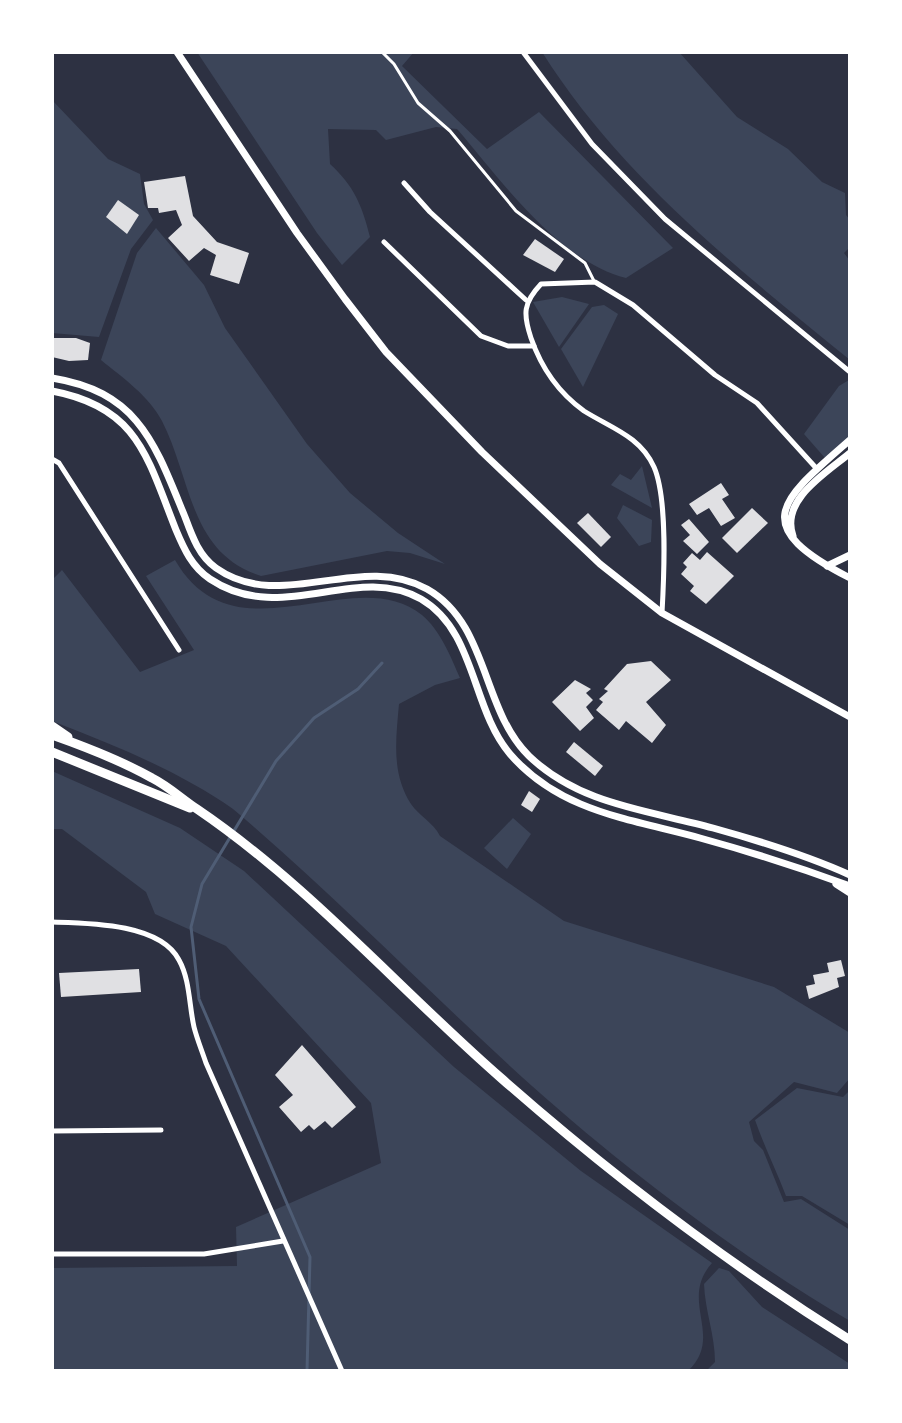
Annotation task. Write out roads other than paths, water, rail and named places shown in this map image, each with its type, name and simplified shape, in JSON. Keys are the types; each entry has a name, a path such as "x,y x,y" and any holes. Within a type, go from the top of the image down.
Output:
{"highway":[{"path":"52,726 78,744"},
{"path":"52,735 155,779 276,869 500,1077 585,1148 728,1259 850,1340"},
{"path":"52,752 198,810"}],"street":[{"path":"177,52 297,233 386,352 482,452 600,564 662,613 850,717"},
{"path":"523,52 592,144 665,219 849,373"},
{"path":"404,183 430,212 526,300"},
{"path":"384,242 481,336 508,346 534,346"},
{"path":"662,613 662,502 655,470 646,452 627,435 565,396 534,346 524,312 526,300 541,284 595,282 633,305 715,375 757,403 817,469"},
{"path":"52,378 96,388 129,410 162,460 198,548 215,567 242,581 274,586 375,574 409,580 440,597 462,623 509,730 530,757 567,785 603,802 804,855 850,875"},
{"path":"52,391 91,400 120,419 133,434 187,554 208,578 239,593 273,598 302,598 374,587 405,592 421,600 443,618 459,642 498,737 538,779 560,795 599,813 699,838 850,886"},
{"path":"850,440 794,490 784,510 783,525 798,545 850,578"},
{"path":"798,545 790,524 794,506 850,453"},
{"path":"52,459 59,463 179,650"},
{"path":"827,566 850,555"},
{"path":"801,869 850,893"},
{"path":"52,922 114,927 151,936 170,946 180,961 203,1054 342,1371"},
{"path":"52,1131 161,1130"},
{"path":"52,1254 204,1254 283,1241"}],"lane":[{"path":"382,52 394,64 418,103 450,131 516,211 585,263 595,282"}],"waterway":[{"path":"307,1371 310,1257 199,999 191,927 202,884 276,761 314,718 358,689 382,663"}]}
